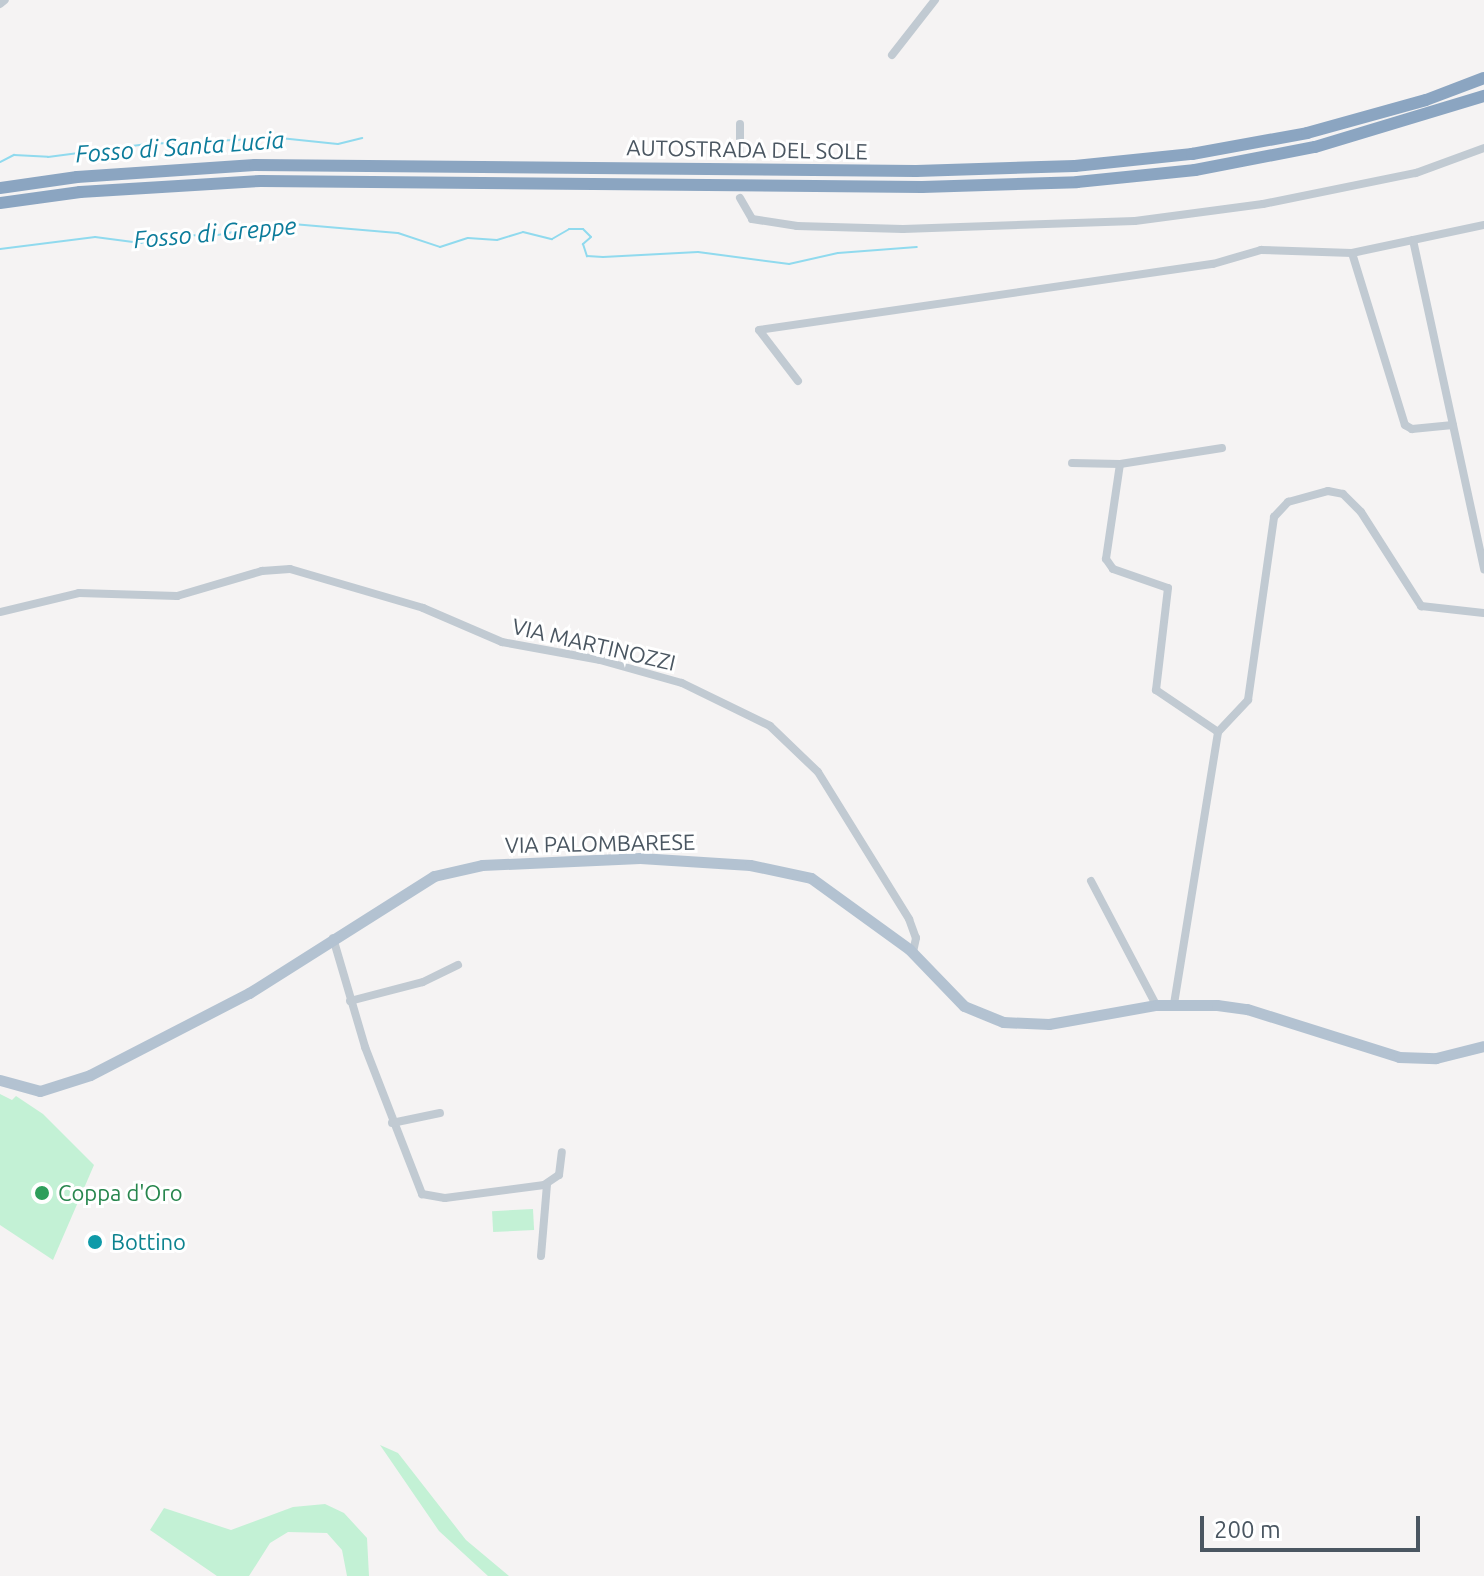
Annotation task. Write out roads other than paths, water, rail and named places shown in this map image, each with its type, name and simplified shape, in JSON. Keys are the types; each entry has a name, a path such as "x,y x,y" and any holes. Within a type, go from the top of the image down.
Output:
{"highway":[{"name":"AUTOSTRADA DEL SOLE","path":"0,188 107,174 255,165 901,171 1075,166 1192,154 1307,133 1426,100 1484,78"},
{"name":"AUTOSTRADA DEL SOLE","path":"0,203 80,192 261,181 922,187 1077,182 1195,170 1315,147 1484,96"}],"main road":[{"name":"VIA PALOMBARESE","path":"0,1080 37,1091 75,1081 243,997 415,884 451,871 661,858 806,876 833,890 913,952 961,1004 1003,1022 1053,1024 1174,1004 1244,1008 1406,1058 1443,1057 1484,1046"}],"street":[{"path":"0,4 5,0"},
{"path":"892,55 935,0"},
{"path":"740,124 740,156"},
{"path":"740,198 752,219 797,226 903,229 1135,221 1263,204 1416,173 1484,148"},
{"path":"798,381 759,330 1213,264 1265,249 1352,253 1484,225"},
{"path":"1413,240 1484,569"},
{"path":"1352,253 1404,423 1412,429 1453,425"},
{"path":"1072,463 1120,464 1222,448"},
{"path":"1120,464 1107,562 1113,569 1167,586 1170,597 1156,690 1218,732"},
{"path":"1174,1004 1218,732 1248,700 1274,517 1288,502 1328,491 1343,494 1361,512 1421,606 1484,613"},
{"name":"VIA MARTINOZZI","path":"0,612 74,593 177,596 286,569 423,608 502,642 667,677 766,724 815,767 909,919 916,937 913,952"},
{"path":"1091,881 1156,1005"},
{"path":"333,938 350,1001 392,1123 415,1184 427,1197 547,1184 559,1175 562,1152"},
{"path":"350,1001 423,982 458,965"},
{"path":"392,1123 440,1113"},
{"path":"541,1256 547,1184"}],"waterway":[{"name":"Fosso di Santa Lucia","path":"0,162 14,155 48,157 147,144 280,138 338,144 362,138"},
{"name":"Fosso di Greppe","path":"0,249 95,237 141,243 174,232 207,237 281,223 398,233 440,247 468,238 497,240 523,232 552,239 569,229 583,229 591,237 583,244 587,256 603,257 698,252 789,264 838,253 917,247"}],"place":[{"name":"Coppa d'Oro","path":"42,1193"},
{"name":"Bottino","path":"95,1242"}]}
